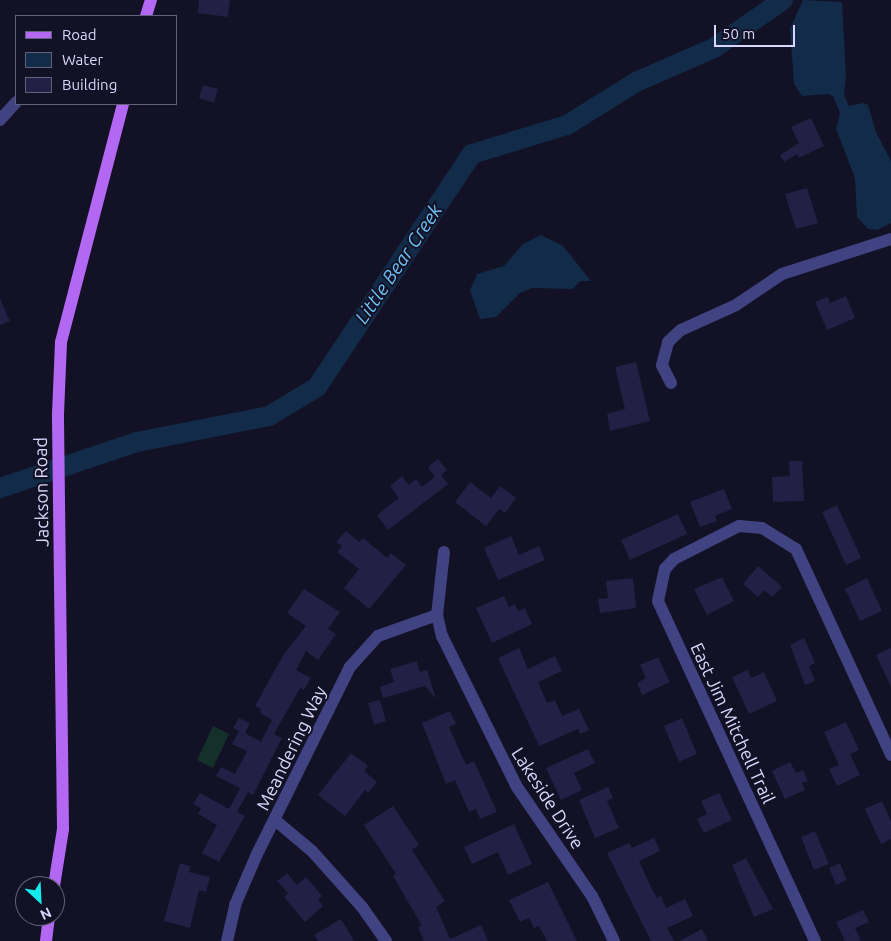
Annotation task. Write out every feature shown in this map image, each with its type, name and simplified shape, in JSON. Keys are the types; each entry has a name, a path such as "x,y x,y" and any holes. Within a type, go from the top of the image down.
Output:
{"main road":[{"path":"146,15 151,0"},
{"name":"Jackson Road","path":"56,876 63,829 58,497 61,342 122,105"},
{"path":"46,941 48,926"}],"street":[{"path":"0,120 15,103"},
{"path":"671,383 662,365 668,342 681,330 736,304 782,274 891,239"},
{"name":"East Jim Mitchell Trail","path":"815,941 658,601 665,570 674,560 713,538 740,526 752,525 796,549 891,755"},
{"path":"437,615 444,552"},
{"name":"Meandering Way","path":"227,941 235,905 350,667 378,636 437,615"},
{"name":"Lakeside Drive","path":"437,615 442,636 496,750 517,787 592,896 614,941"},
{"path":"275,820 312,851 362,907 386,941"}],"green space":[{"path":"213,726 229,734 213,768 197,760"}],"water":[{"path":"803,0 842,2 846,77 844,95 849,106 863,103 868,105 876,132 891,161 891,223 877,230 868,229 857,217 855,178 836,129 840,113 833,96 828,94 802,96 794,84 790,29"},
{"path":"541,235 563,246 591,281 580,281 573,289 532,288 520,293 496,317 480,319 470,290 477,274 504,266 523,244"}],"building":[{"path":"199,0 230,0 228,17 198,13"},
{"path":"203,85 218,89 214,103 199,98"},
{"path":"811,118 824,146 799,158 797,154 784,162 780,155 799,143 791,127"},
{"path":"807,188 818,223 796,229 785,194"},
{"path":"846,296 855,318 827,330 815,302 828,297 830,303"},
{"path":"0,299 10,321 0,325"},
{"path":"636,362 650,421 610,431 607,414 625,409 615,367"},
{"path":"438,459 447,470 441,475 448,484 388,530 377,515 399,498 390,486 402,476 409,485 416,479 422,487 435,477 428,467"},
{"path":"789,461 802,461 804,501 773,502 772,477 790,476"},
{"path":"470,482 491,498 500,486 516,498 505,513 499,509 486,526 455,502"},
{"path":"724,489 732,509 715,516 717,521 700,527 690,502"},
{"path":"837,505 861,558 846,565 822,512"},
{"path":"678,514 687,534 630,560 621,540"},
{"path":"346,531 359,542 363,538 387,558 391,553 406,565 369,609 344,588 359,569 337,552 342,546 336,542"},
{"path":"511,536 519,555 539,546 545,560 498,580 484,548"},
{"path":"758,566 782,587 772,597 764,590 758,597 743,584"},
{"path":"722,577 734,601 707,615 694,589"},
{"path":"633,578 636,608 600,613 598,599 608,598 606,581"},
{"path":"867,578 882,611 860,621 845,589"},
{"path":"304,589 340,612 328,629 336,634 318,660 306,651 296,670 311,678 304,690 300,688 274,734 282,738 253,795 248,792 237,812 245,816 219,862 202,853 217,825 198,814 201,808 193,804 200,793 229,809 240,788 216,776 221,767 235,774 247,751 232,744 239,731 233,728 239,718 250,723 245,733 261,742 272,720 260,713 261,709 255,706 284,654 306,626 287,613"},
{"path":"504,596 509,607 515,604 518,611 525,608 532,624 492,643 476,608"},
{"path":"804,638 815,663 809,666 815,681 805,685 790,645"},
{"path":"519,648 528,669 555,656 562,671 538,682 547,703 555,700 562,716 579,709 589,730 580,734 578,729 539,746 498,658"},
{"path":"891,648 891,687 876,655"},
{"path":"658,657 670,682 642,695 637,683 646,678 640,665"},
{"path":"417,661 420,672 427,670 436,699 425,686 383,698 380,687 394,682 390,669"},
{"path":"748,670 751,678 764,672 777,701 749,714 732,677"},
{"path":"380,700 386,721 374,725 368,703"},
{"path":"450,711 456,724 449,727 466,765 474,761 497,812 480,819 476,809 469,812 455,780 446,784 422,723"},
{"path":"682,718 697,754 679,762 664,726"},
{"path":"846,722 859,750 850,754 860,775 837,786 829,769 839,765 824,732"},
{"path":"588,749 595,763 574,773 582,790 561,800 546,768"},
{"path":"351,753 368,766 364,771 377,782 368,793 365,790 345,816 318,795"},
{"path":"790,762 796,773 803,770 808,781 802,783 805,790 785,799 772,771"},
{"path":"608,787 613,798 607,801 619,828 595,838 579,800"},
{"path":"719,793 732,820 704,833 697,819 707,814 701,801"},
{"path":"882,801 891,821 891,839 881,844 865,809"},
{"path":"393,806 419,845 412,850 445,901 436,907 450,939 481,925 488,941 424,941 418,927 422,926 393,876 396,874 364,825"},
{"path":"514,824 532,864 508,875 498,852 472,864 464,847"},
{"path":"815,831 829,864 814,870 801,837"},
{"path":"654,838 660,851 639,861 652,889 657,898 661,896 666,908 685,899 693,916 667,928 674,941 651,941 607,853 629,843 632,848"},
{"path":"746,858 773,909 754,917 732,865"},
{"path":"180,863 190,866 189,872 210,877 206,892 199,890 190,928 164,921"},
{"path":"840,863 847,880 836,885 829,868"},
{"path":"287,873 297,885 306,877 322,896 318,900 323,906 305,922 284,897 288,893 277,881"},
{"path":"548,882 577,941 547,941 539,926 534,928 529,918 520,922 509,900"},
{"path":"863,910 869,922 855,928 861,941 845,941 836,922"},
{"path":"341,919 354,941 318,941 314,935"},
{"path":"702,929 708,941 679,941"}],"waterway":[{"name":"Little Bear Creek","path":"0,488 137,442 269,416 317,387 472,154 567,125 636,82 714,48 783,0"}]}
